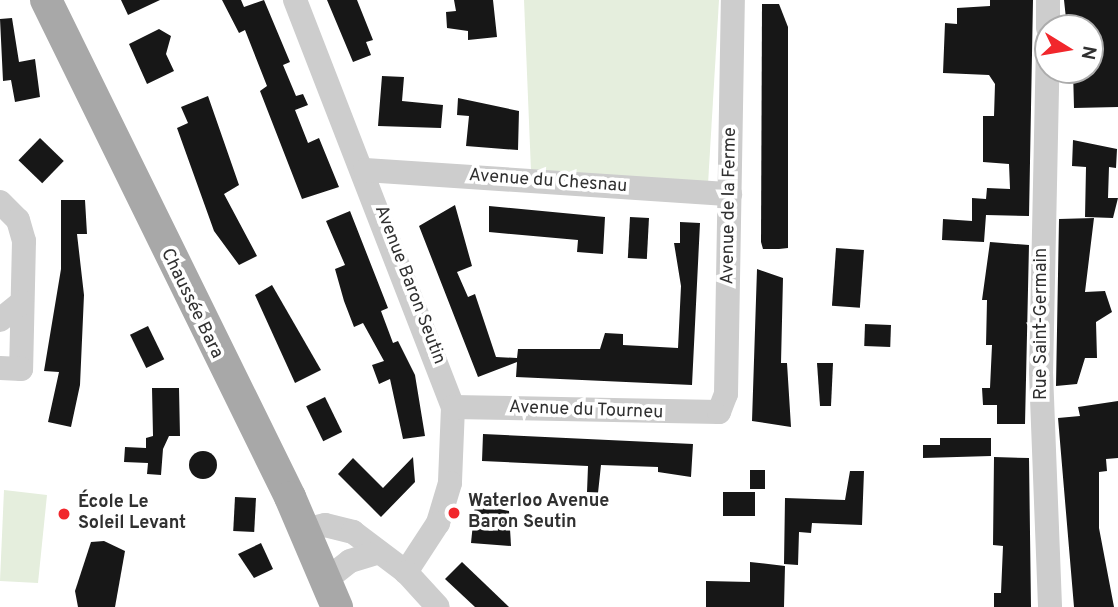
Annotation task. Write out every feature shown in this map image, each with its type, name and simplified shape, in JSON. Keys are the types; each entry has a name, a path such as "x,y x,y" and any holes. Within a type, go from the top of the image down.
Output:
{"main road":[{"name":"Chaussée Bara","path":"46,0 305,530 332,593"}],"street":[{"name":"Avenue Baron Seutin","path":"295,0 365,170 453,407 450,483 438,523 405,572"},
{"name":"Avenue de la Ferme","path":"719,412 726,394 733,0"},
{"name":"Rue Saint-Germain","path":"1047,84 1041,372 1050,607"},
{"name":"Avenue du Chesnau","path":"365,170 730,194"},
{"path":"0,202 18,220 24,241 21,369 0,368"},
{"path":"0,320 22,302"},
{"name":"Avenue du Tourneu","path":"453,407 719,412"},
{"path":"305,530 341,527 405,572 438,607"},
{"path":"332,593 350,561 379,552"}],"green space":[{"path":"524,0 719,0 708,184 531,171"},
{"path":"4,490 47,495 38,583 0,581"}],"building":[{"path":"121,0 160,0 128,15"},
{"path":"222,0 241,0 244,7 264,0 290,62 283,65 296,96 303,94 308,105 295,110 308,143 319,138 339,187 302,199 260,91 267,86 245,30 239,33"},
{"path":"327,0 357,0 373,40 366,42 371,55 353,62"},
{"path":"454,0 493,0 497,37 468,40 468,31 447,28 446,12 456,11"},
{"path":"990,0 1033,0 1029,216 986,215 984,242 942,240 943,219 972,221 972,198 986,199 987,188 1010,189 1009,164 983,162 983,116 994,116 995,84 989,75 943,73 945,23 957,24 957,8 990,6"},
{"path":"1064,0 1118,0 1118,107 1074,108 1073,84 1104,84 1104,14 1066,14"},
{"path":"762,4 779,4 788,27 788,248 779,249 763,249 761,242"},
{"path":"12,18 19,62 35,59 40,97 15,102 11,80 3,81 0,19"},
{"path":"159,29 171,36 166,54 174,71 147,84 129,44"},
{"path":"382,76 404,77 402,101 443,105 441,128 378,126"},
{"path":"208,96 239,185 224,194 257,256 239,265 214,231 177,128 188,123 181,107"},
{"path":"458,98 519,111 518,150 466,146 469,116 457,115"},
{"path":"40,138 64,161 42,183 18,160"},
{"path":"1073,140 1117,149 1116,168 1109,167 1108,198 1118,198 1113,218 1085,217 1086,167 1072,166"},
{"path":"61,200 85,200 87,234 77,234 84,295 80,385 71,427 48,422 59,372 44,371 61,269"},
{"path":"455,205 472,266 457,272 468,297 475,294 496,357 517,358 518,349 600,349 605,333 623,334 623,345 678,348 681,286 674,243 680,243 680,222 700,223 692,385 516,377 517,362 478,377 419,226"},
{"path":"489,206 605,217 603,254 577,252 578,240 489,232"},
{"path":"350,211 388,308 381,311 393,343 398,341 415,375 425,436 403,439 390,379 379,384 372,365 384,361 363,323 354,327 344,301 335,269 345,265 326,221"},
{"path":"630,217 649,218 647,259 628,258"},
{"path":"1094,218 1085,292 1105,291 1112,312 1096,322 1097,358 1085,358 1077,384 1056,386 1059,219"},
{"path":"990,242 1029,245 1025,424 997,424 997,405 983,405 982,388 990,388 992,345 986,345 987,300 982,300"},
{"path":"836,248 864,250 860,308 832,306"},
{"path":"757,269 783,278 781,363 787,363 791,427 752,421"},
{"path":"272,285 321,370 295,383 255,295"},
{"path":"865,324 891,325 890,347 864,346"},
{"path":"148,326 164,359 146,368 130,335"},
{"path":"817,363 833,363 831,406 820,406"},
{"path":"152,388 179,388 180,436 169,436 163,449 161,475 147,474 148,463 124,462 125,447 146,448 146,438 153,436"},
{"path":"325,397 342,432 323,441 306,406"},
{"path":"1118,401 1118,458 1106,459 1107,471 1099,472 1099,528 1114,607 1074,607 1058,418 1080,416 1078,407"},
{"path":"483,434 693,444 691,477 658,472 658,467 601,465 598,493 587,492 588,466 482,461"},
{"path":"940,438 991,438 991,456 923,458 923,445 940,445"},
{"path":"203,451 213,455 217,465 213,475 203,479 193,475 189,465 193,455"},
{"path":"413,457 415,482 381,517 338,474 353,458 383,488"},
{"path":"994,457 1029,458 1031,607 994,607 994,593 1001,593 1003,546 993,545"},
{"path":"750,470 765,470 765,489 750,489"},
{"path":"850,471 864,471 862,525 812,523 811,533 799,532 798,565 784,564 785,498 845,500"},
{"path":"723,492 755,492 755,516 723,516"},
{"path":"235,497 256,498 254,532 233,531"},
{"path":"475,504 509,511 511,546 471,543"},
{"path":"104,541 125,551 115,607 78,607 75,591 91,542"},
{"path":"261,543 273,569 254,578 238,554"},
{"path":"462,562 509,607 475,607 445,579"},
{"path":"750,562 785,566 784,607 706,607 706,581 750,582"}],"place":[{"name":"Waterloo Avenue Baron Seutin","path":"454,513"},
{"name":"École Le Soleil Levant","path":"64,514"}]}
